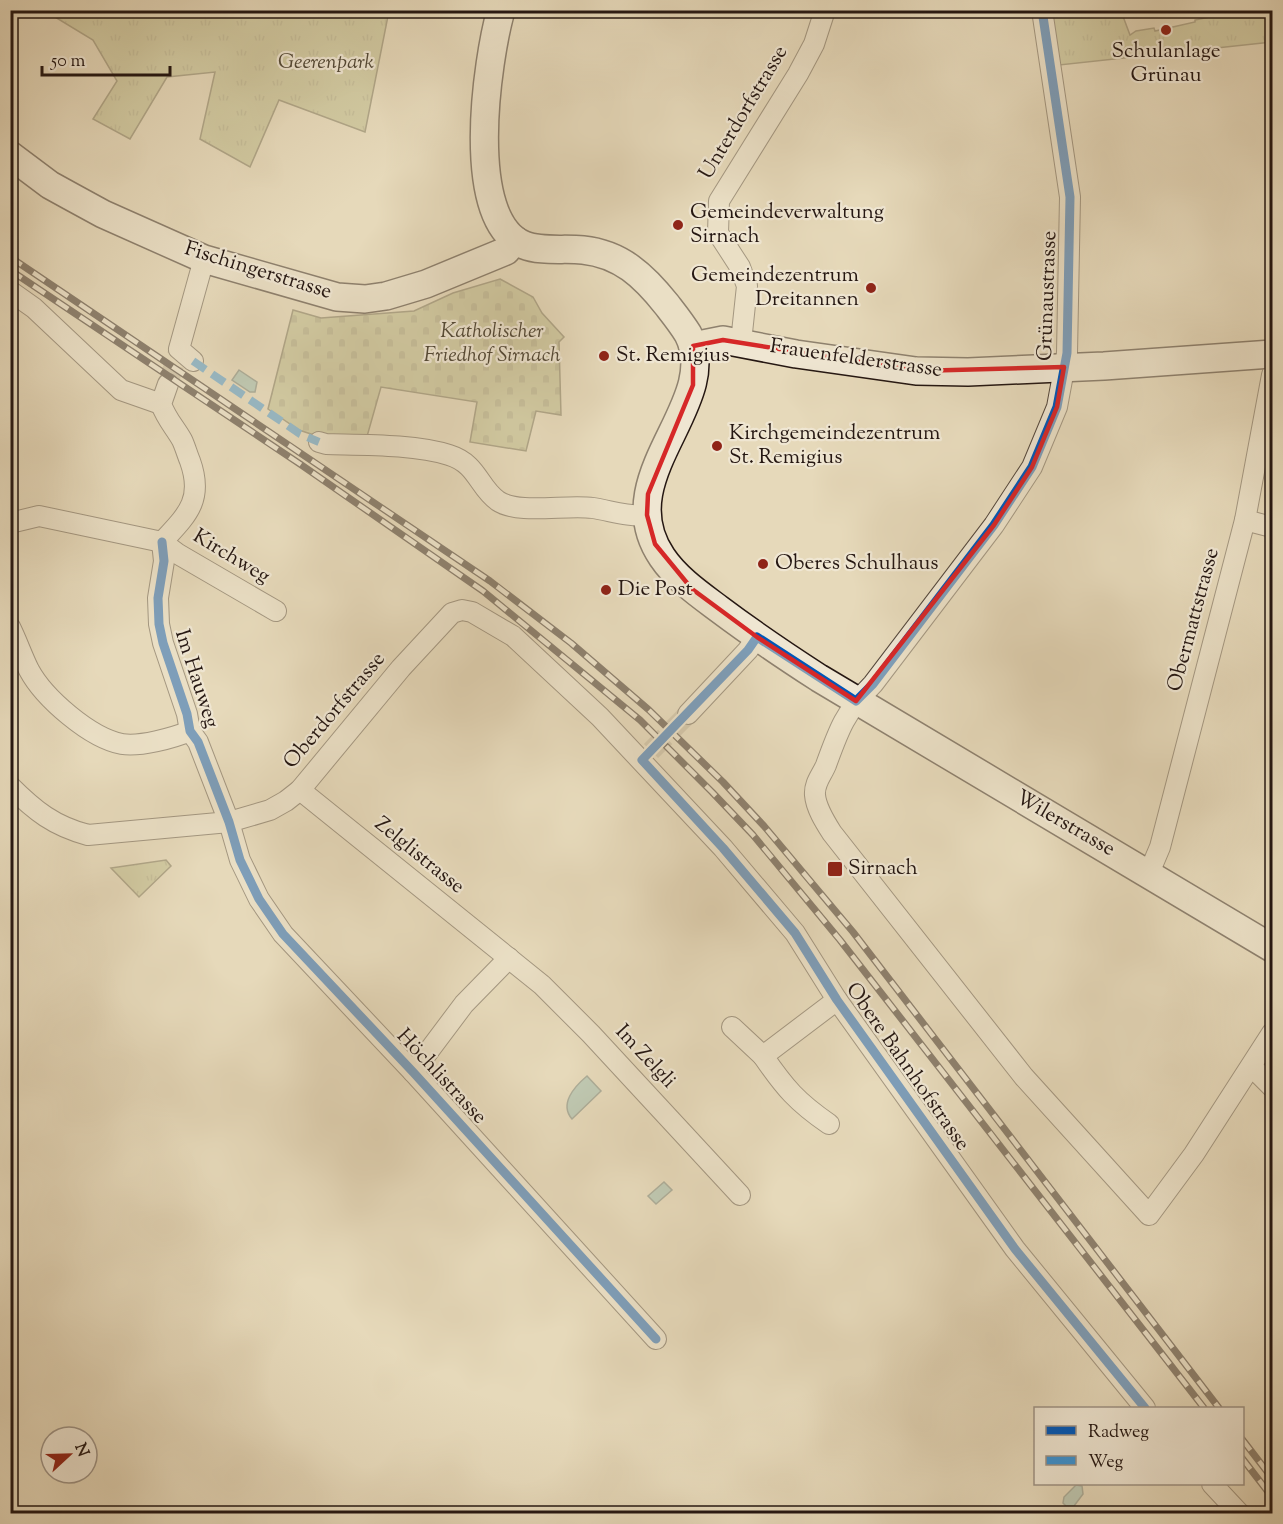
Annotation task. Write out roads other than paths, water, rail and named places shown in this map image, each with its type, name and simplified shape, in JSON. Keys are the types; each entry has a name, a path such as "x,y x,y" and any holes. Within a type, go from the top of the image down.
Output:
{"main road":[{"path":"501,10 486,83 485,148 490,191 497,217 506,231 526,246 600,253 628,265 640,274 664,302 687,334 693,346 695,359 693,385 657,464 648,494 647,515 655,544 671,568 692,589 756,638"},
{"name":"Fischingerstrasse","path":"10,155 50,185 70,196 121,222 204,259 337,297 365,299 386,296 426,284 506,251 515,240"},
{"name":"Frauenfelderstrasse","path":"693,346 723,340 796,354 916,371 968,372 1272,354"},
{"name":"Wilerstrasse","path":"756,638 856,701 1272,948"}],"street":[{"name":"Unterdorfstrasse","path":"741,342 747,286 740,267 718,233 719,201 798,75 814,44 825,10"},
{"name":"Grünaustrasse","path":"1042,10 1070,197 1067,353 1057,407 1032,467 994,525 873,684 856,701 839,729 825,767 816,783 816,804 825,823 1024,1077 1149,1215 1194,1154 1252,1067"},
{"path":"186,355 204,259"},
{"path":"10,291 34,309 121,390 161,404"},
{"name":"Obermattstrasse","path":"1149,873 1160,846 1245,520 1272,375"},
{"path":"10,523 39,516 162,542 186,516 195,499 196,488 194,471 182,440 166,419 161,404 168,384"},
{"path":"319,442 374,445 452,456 472,468 497,500 519,507 592,508 629,516 647,515"},
{"path":"1245,520 1272,526"},
{"name":"Kirchweg","path":"162,542 178,554 276,611"},
{"name":"Im Hauweg","path":"162,542 164,561 158,598 159,624 166,653 187,714 190,731 198,742 228,822"},
{"name":"Oberdorfstrasse","path":"10,786 34,809 53,822 69,830 88,835 228,822 270,810 300,790 436,628 452,613 462,610 486,619 513,636 600,717 647,756"},
{"name":"Im Hauweg","path":"10,627 29,670 42,689 91,731 108,740 124,744 176,737 190,731"},
{"path":"688,714 748,650 756,638"},
{"name":"Obere Bahnhofstrasse","path":"647,756 795,933 837,1000 1014,1249 1144,1407"},
{"name":"Zelglistrasse","path":"300,790 509,958"},
{"name":"Höchlistrasse","path":"228,822 240,860 259,899 283,934 413,1072 656,1339"},
{"path":"413,1072 464,1004 509,958"},
{"name":"Im Zelgli","path":"509,958 542,986 591,1034 740,1194"},
{"path":"763,1056 837,1000"},
{"path":"732,1027 763,1056 783,1086 803,1106 829,1124"},
{"path":"1272,1033 1252,1067 1272,1087"},
{"path":"1213,1485 1240,1514"}],"water":[{"path":"239,370 257,382 255,392 250,392 232,380"},
{"path":"587,1076 601,1091 572,1119 567,1108 570,1096"},
{"path":"664,1182 672,1190 656,1204 648,1196"},
{"path":"1076,1485 1082,1486 1083,1494 1074,1506 1066,1506 1063,1503 1064,1497"}],"tunnel":[{"path":"168,384 179,349"},
{"path":"651,751 688,714"}],"railway":[{"path":"10,257 490,581 571,643 649,710 723,782 764,826 853,932 1218,1407"},
{"path":"10,270 300,464 483,591 640,720 753,835 840,940 1203,1407"},
{"path":"1244,1442 1272,1478"},
{"path":"1244,1461 1272,1497"}],"place":[{"name":"Schulanlage Grünau","path":"1166,30"},
{"name":"Gemeindeverwaltung Sirnach","path":"678,225"},
{"name":"Gemeindezentrum Dreitannen","path":"871,288"},
{"name":"St. Remigius","path":"604,356"},
{"name":"Kirchgemeindezentrum St. Remigius","path":"717,446"},
{"name":"Oberes Schulhaus","path":"763,564"},
{"name":"Die Post","path":"606,590"},
{"name":"Sirnach","path":"835,869"}],"park label":[{"name":"Geerenpark","path":"326,63"},
{"name":"Katholischer Friedhof Sirnach","path":"492,344"}]}
